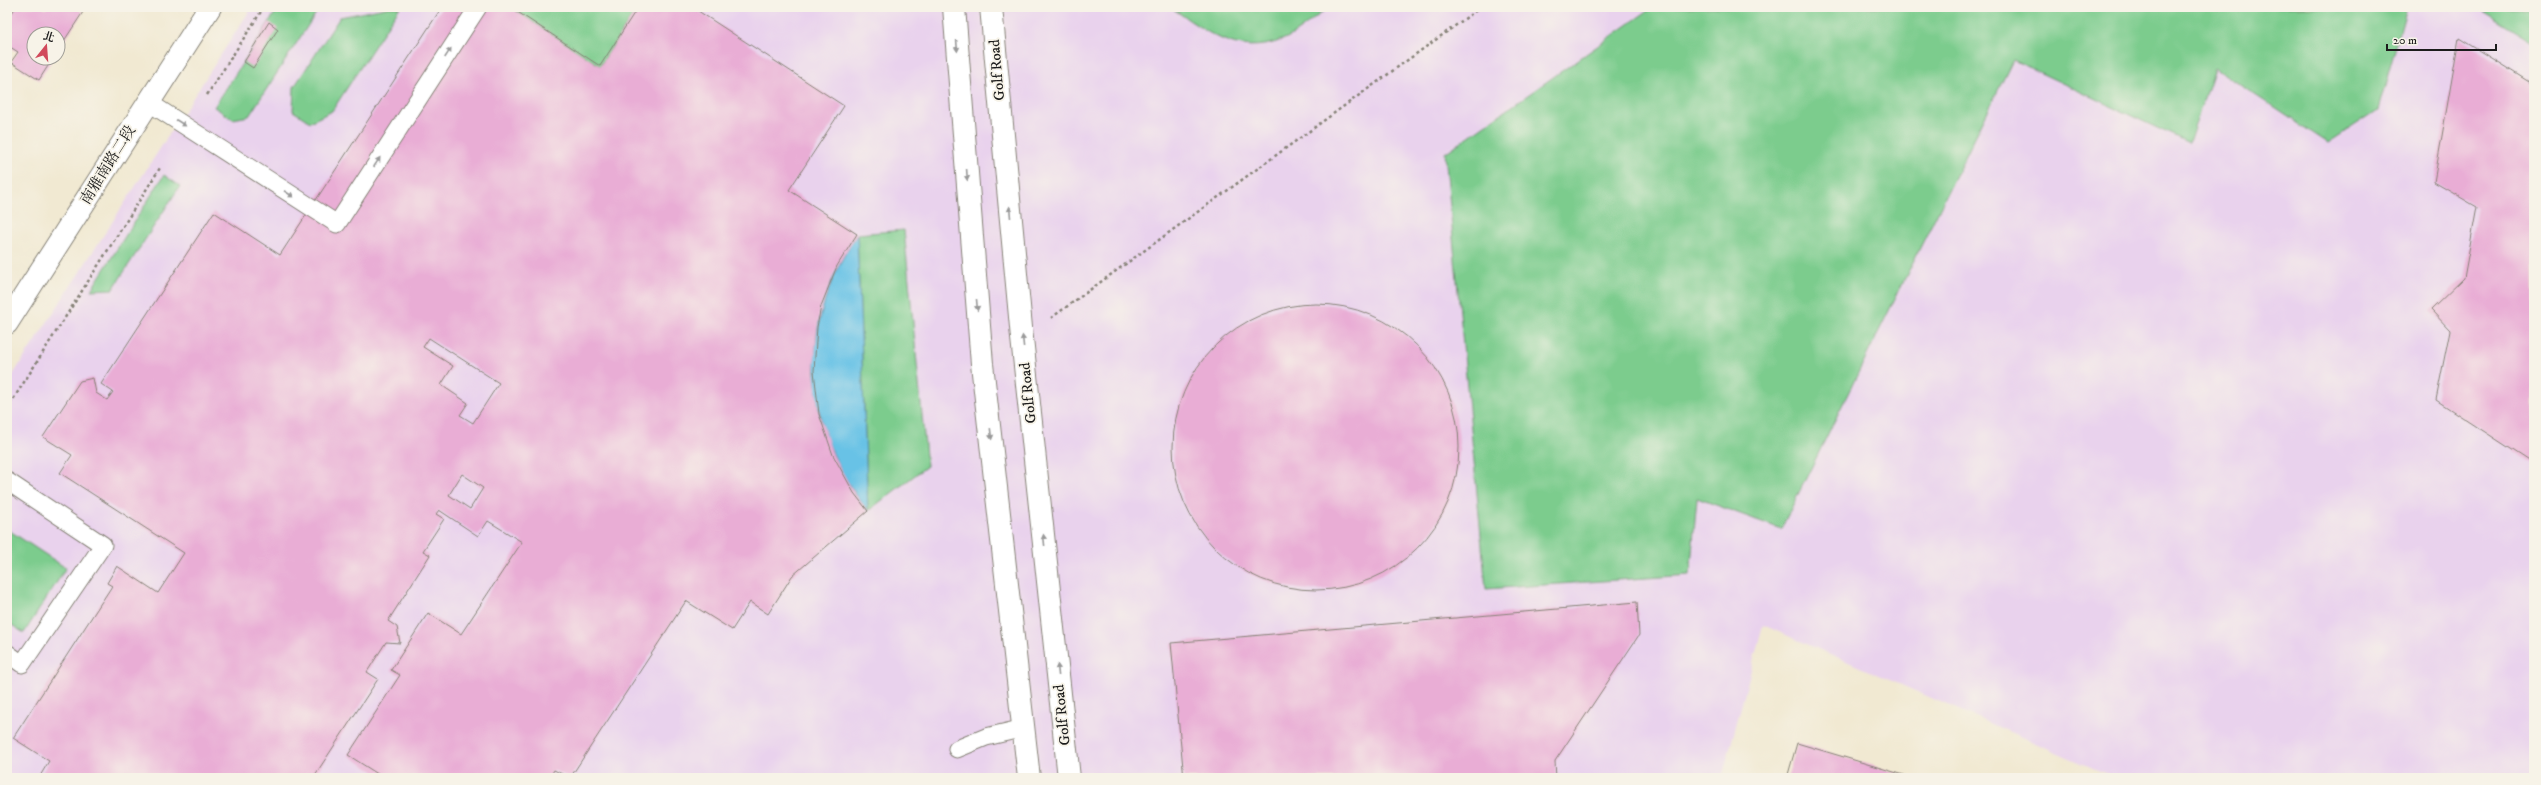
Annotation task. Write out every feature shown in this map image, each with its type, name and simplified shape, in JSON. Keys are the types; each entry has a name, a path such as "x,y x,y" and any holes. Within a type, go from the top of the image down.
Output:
{"street":[{"name":"南雅南路二段","path":"7,323 210,7"},
{"path":"954,7 982,364 1029,778"},
{"name":"Golf Road","path":"991,7 1022,338 1069,778"}],"lane":[{"path":"148,102 337,224 478,7"},
{"path":"7,481 103,545 22,664 7,653"},
{"path":"956,749 986,737 1024,728"}],"path":[{"path":"207,95 264,7"},
{"path":"1022,338 1481,7"},
{"path":"7,409 160,168"}],"shaded area":[{"path":"252,7 2534,7 2534,778 2116,778 1763,625 1722,778 8,778 7,384"}],"green space":[{"path":"279,7 320,7 249,116 233,119 214,107"},
{"path":"390,7 400,7 332,111 310,122 293,111 294,87 340,17"},
{"path":"518,7 638,7 600,66 516,11"},
{"path":"1170,7 1329,7 1300,30 1282,40 1265,45 1250,46 1236,44 1209,33"},
{"path":"1653,7 2407,7 2378,110 2328,143 2214,68 2189,143 2013,60 1781,529 1697,498 1690,575 1486,589 1445,153"},
{"path":"2476,7 2534,7 2534,43"},
{"path":"164,175 180,186 113,289 91,290"},
{"path":"904,230 927,466 868,511 857,234"},
{"path":"7,529 66,568 24,633 7,622"}],"water":[{"path":"857,234 868,511 846,478 829,445 819,410 814,375 816,339 824,304 837,269"}],"building":[{"path":"16,7 42,7 46,9 47,7 75,7 83,12 66,38 66,26 26,26 26,66 48,66 39,80 11,62 18,52 7,45 7,20"},
{"path":"442,7 510,7 600,66 638,7 692,7 844,106 789,190 857,234 837,266 821,306 817,327 814,371 819,414 833,455 854,493 868,511 792,576 768,614 750,602 732,630 686,601 570,778 554,770 549,778 384,778 348,755 400,675 391,670 428,613 461,634 522,542 488,521 478,536 439,510 436,514 444,519 423,551 430,555 388,621 397,627 400,643 386,642 367,672 378,679 315,775 320,778 43,778 40,776 49,761 13,738 112,586 107,583 117,566 158,593 184,553 60,473 72,455 43,437 80,381 93,378 96,393 107,400 113,392 101,384 214,212 280,255","holes":["429,338 499,383 473,423 460,415 468,403 441,385 453,366 423,347","462,474 483,488 470,509 449,495"]},
{"path":"269,22 278,29 253,68 244,62"},
{"path":"2459,38 2534,85 2534,464 2436,400 2450,330 2431,310 2464,278 2477,207 2434,182"},
{"path":"1316,304 1344,307 1371,315 1395,328 1417,346 1435,368 1448,392 1456,419 1459,447 1456,475 1448,502 1435,526 1417,548 1395,566 1371,579 1344,587 1316,590 1288,587 1261,579 1237,566 1215,548 1197,526 1184,502 1176,475 1173,447 1176,419 1184,392 1197,368 1215,346 1237,328 1261,315 1288,307"},
{"path":"1637,602 1639,635 1555,761 1556,778 1184,778 1171,643"},
{"path":"1797,743 1914,778 1787,778"}]}
